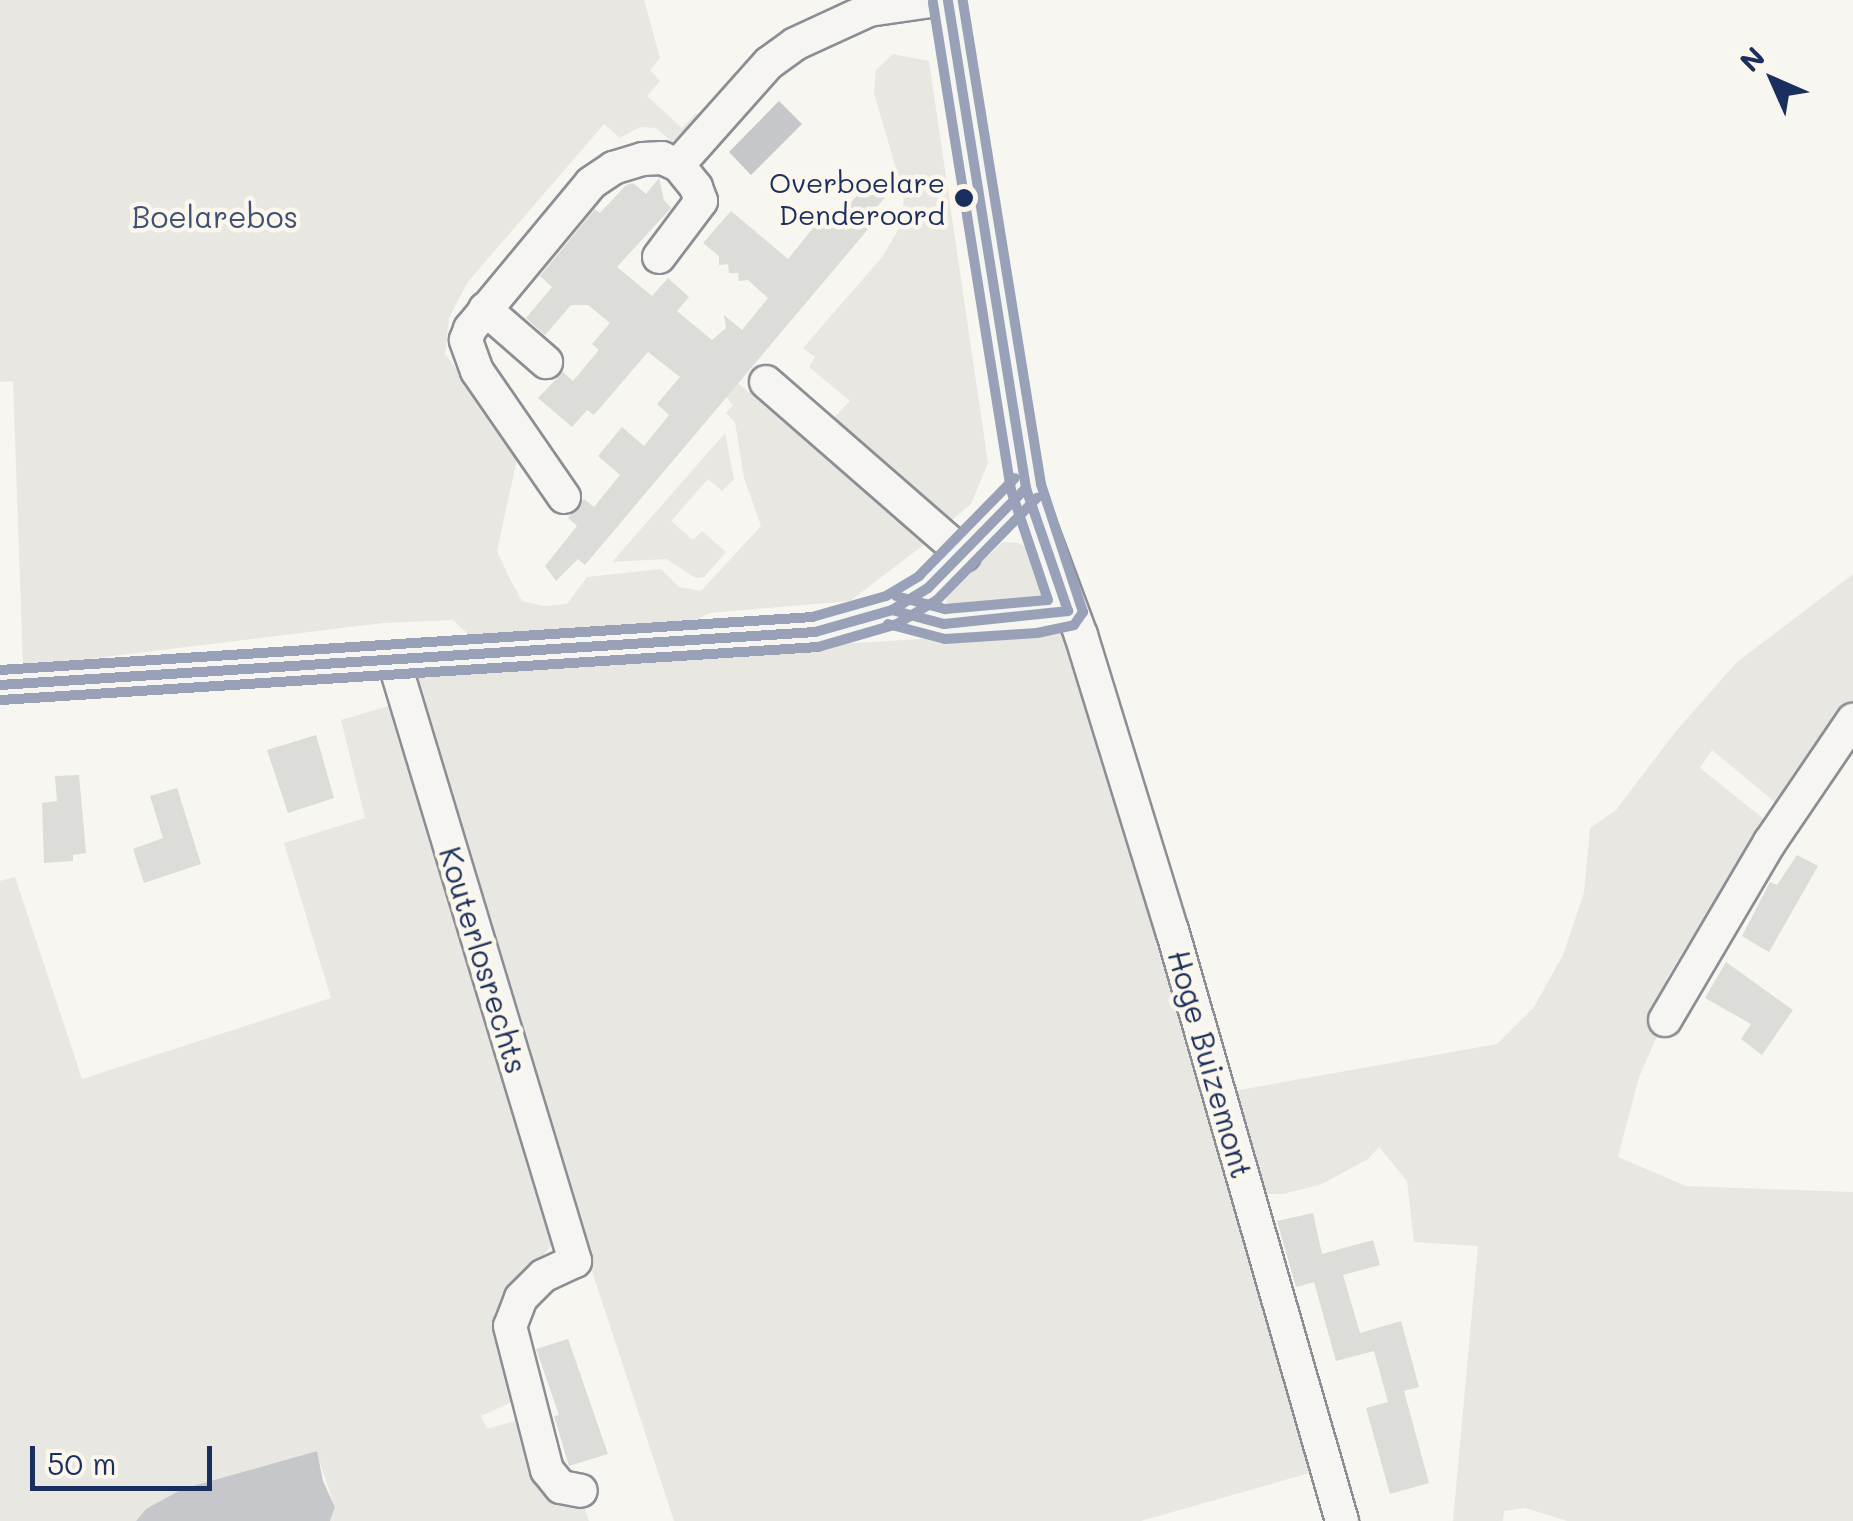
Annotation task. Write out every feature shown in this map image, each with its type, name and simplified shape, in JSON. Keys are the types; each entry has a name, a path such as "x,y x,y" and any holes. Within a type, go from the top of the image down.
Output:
{"street":[{"path":"678,165 749,83 795,44 869,10 938,0"},
{"name":"Hoge Buizemont","path":"948,0 1026,488 1068,611 1081,635 1172,930 1342,1521"},
{"path":"564,497 470,357 466,340 470,329 591,183 614,168 643,159 662,158 678,165 696,187 701,201 658,256"},
{"path":"485,310 546,362"},
{"path":"766,382 964,555"},
{"path":"0,686 815,632 892,610 928,588 1026,488"},
{"path":"892,610 944,624 1034,618 1068,611"},
{"name":"Kouterlosrechts","path":"392,658 575,1261 542,1276 521,1298 510,1326 547,1470 560,1487 581,1491"},
{"path":"1665,1020 1770,842 1853,720"}],"green space":[{"name":"Boelarebos","path":"0,0 644,0 660,58 650,70 660,81 647,96 682,128 696,113 699,116 672,142 656,128 640,127 620,138 604,124 467,283 449,318 445,354 519,450 497,551 509,577 522,601 544,606 567,604 587,577 661,569 679,587 701,591 761,526 744,478 735,422 726,413 733,405 726,397 738,383 926,543 850,601 710,613 682,627 469,635 453,620 383,623 23,667 13,381 0,382"},
{"path":"893,54 929,61 988,463 971,504 946,525 831,421 850,401 809,367 815,357 803,348 883,256 901,225 904,196 874,93 876,70"},
{"path":"725,433 734,479 722,491 708,479 671,521 693,540 702,531 726,552 704,577 696,578 666,559 612,562"},
{"path":"1003,542 1019,543 1032,550 1046,585 1042,598 1037,603 948,608 946,599 951,589"},
{"path":"1853,574 1853,701 1781,807 1712,750 1700,768 1765,820 1666,979 1662,1025 1639,1077 1618,1157 1686,1186 1853,1192 1853,1521 1567,1521 1525,1508 1504,1511 1503,1521 1453,1521 1478,1246 1414,1242 1407,1181 1379,1147 1368,1159 1322,1184 1283,1194 1255,1194 1228,1092 1497,1044 1534,1007 1563,955 1584,893 1590,828 1616,810 1676,731 1737,662"},
{"path":"1068,630 1313,1472 1141,1521 674,1521 572,1210 412,670"},
{"path":"392,705 560,1235 513,1291 518,1399 481,1416 487,1429 524,1418 581,1496 589,1521 330,1521 335,1507 316,1451 182,1489 146,1509 136,1521 0,1521 0,881 15,877 82,1079 331,998 284,843 365,818 341,720"}],"shaded area":[{"path":"779,101 802,124 751,175 729,152"},
{"path":"317,1451 323,1481 335,1507 330,1521 136,1521 146,1509 182,1489"}],"building":[{"path":"659,178 664,200 671,208 617,267 652,296 668,278 689,297 677,311 712,340 726,328 724,315 742,330 768,298 748,280 739,281 738,273 729,273 728,264 719,265 719,256 703,243 731,211 788,259 826,212 835,220 870,181 887,195 869,216 875,221 585,565 578,559 556,581 545,566 577,526 568,518 584,499 594,507 620,475 598,456 622,427 644,446 669,415 657,404 680,377 648,352 594,415 587,410 572,427 538,398 563,372 573,381 599,350 592,344 610,323 588,305 571,305 545,335 526,318 552,287 540,276 595,209 600,213 626,185 633,183 646,194"},
{"path":"316,735 334,798 288,813 267,750"},
{"path":"79,775 86,853 73,855 73,861 44,863 42,803 57,801 55,776"},
{"path":"177,788 201,864 144,883 133,849 163,838 150,796"},
{"path":"1797,855 1818,866 1769,952 1742,936 1770,882 1777,885"},
{"path":"1726,962 1793,1010 1762,1055 1741,1039 1751,1024 1705,998"},
{"path":"1313,1213 1322,1254 1373,1240 1380,1265 1343,1275 1360,1333 1401,1321 1419,1387 1404,1391 1429,1483 1390,1494 1366,1408 1388,1402 1374,1351 1336,1361 1314,1282 1296,1287 1277,1221"},
{"path":"568,1339 608,1454 569,1466 554,1416 559,1415 536,1349"}],"transit line":[{"path":"892,610 944,624 1068,611 1026,488 948,0"},
{"path":"888,624 945,639 1037,633 1074,625 1083,612 1041,484 963,0"},
{"path":"896,596 945,609 1048,600 1011,490 933,2"},
{"path":"0,670 812,617 886,596 919,576 1015,478"},
{"path":"0,685 815,632 892,610 928,588 1026,488"},
{"path":"1,700 818,647 897,624 937,600 1037,498"}],"place":[{"name":"Overboelare Denderoord","path":"964,198"}]}
